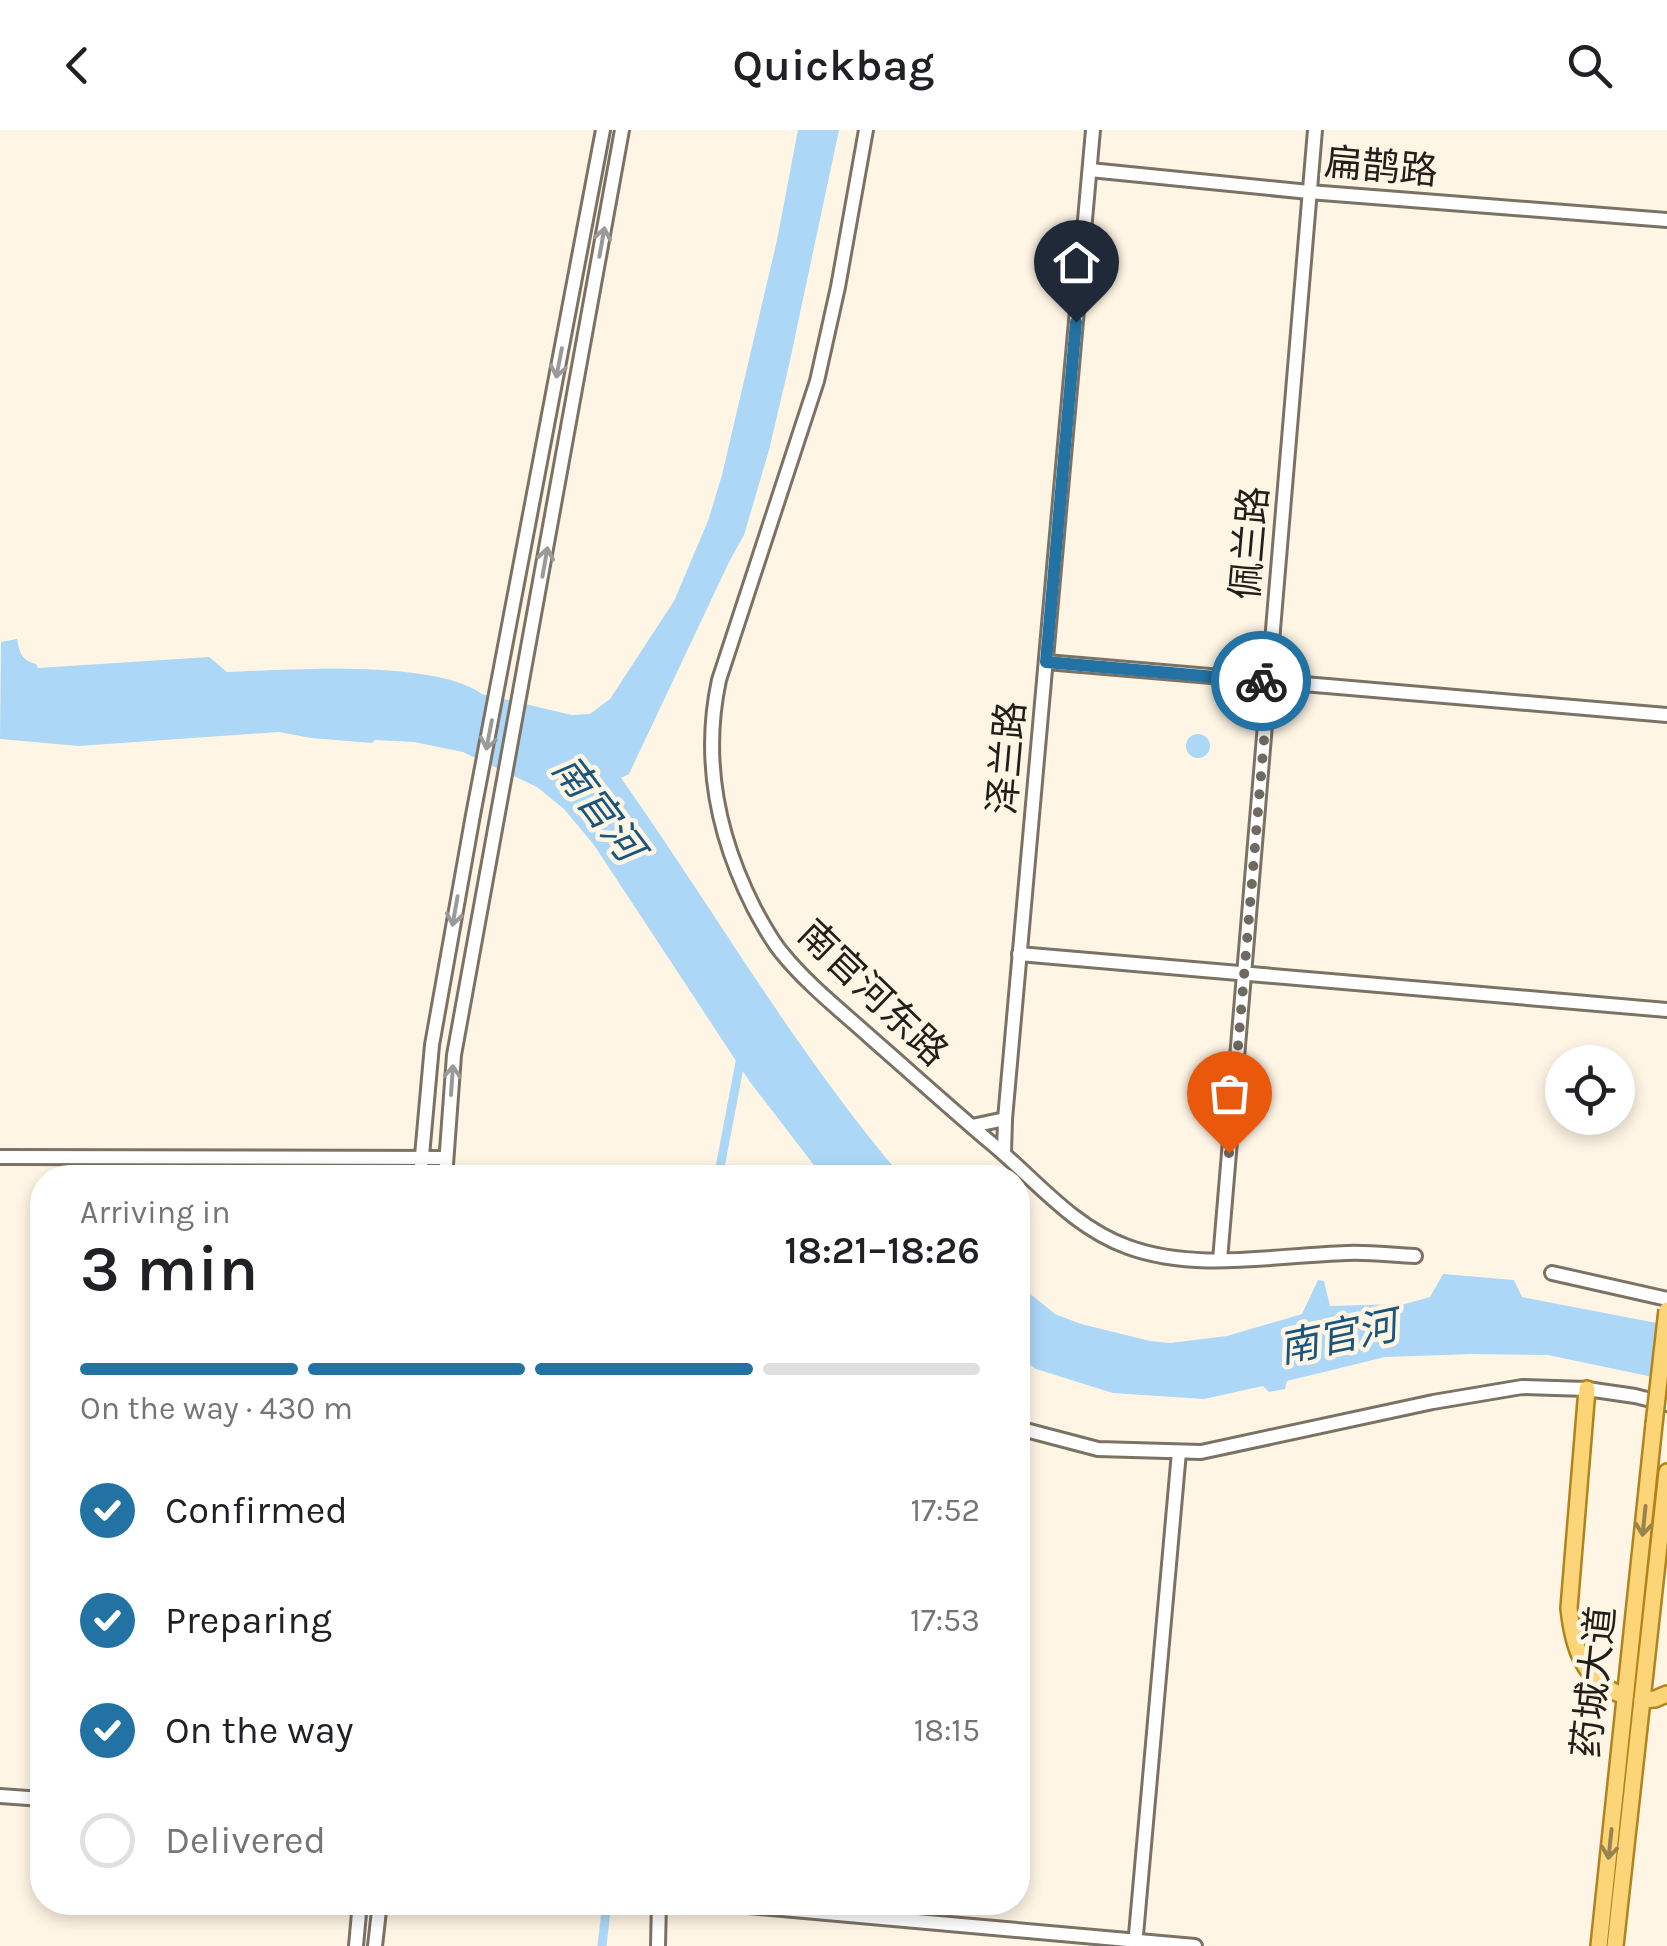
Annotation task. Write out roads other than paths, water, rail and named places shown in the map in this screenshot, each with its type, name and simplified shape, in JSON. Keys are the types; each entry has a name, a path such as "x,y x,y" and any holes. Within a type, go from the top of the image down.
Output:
{"main road":[{"name":"药城大道","path":"1615,1946 1654,1424 1667,1310"},
{"path":"1587,1389 1569,1608 1572,1634 1582,1662 1597,1682 1610,1691 1634,1698 1655,1699 1667,1694"},
{"name":"药城大道","path":"1599,1946 1667,1472"}],"street":[{"path":"421,1165 432,1045 472,816 603,130"},
{"path":"446,1165 454,1054 622,130"},
{"name":"南官河东路","path":"866,130 818,381 718,680 711,733 716,797 728,846 745,890 780,951 814,987 1017,1165"},
{"name":"泽兰路","path":"1004,1153 1093,130"},
{"name":"佩兰路","path":"1220,1260 1315,130"},
{"name":"扁鹊路","path":"1090,170 1309,192 1667,220"},
{"path":"1046,662 1667,716"},
{"path":"1020,954 1667,1010"},
{"path":"972,1126 1004,1120"},
{"path":"0,1157 446,1158"},
{"name":"南官河东路","path":"1030,1177 1102,1237 1164,1256 1195,1260 1350,1252 1415,1256"},
{"path":"1552,1273 1667,1299"},
{"path":"1030,1431 1098,1449 1201,1452 1522,1387 1587,1389 1667,1404"},
{"path":"1135,1943 1179,1452"},
{"path":"0,1796 30,1797"},
{"path":"356,1946 359,1915"},
{"path":"376,1946 379,1915"},
{"path":"658,1946 659,1915"},
{"path":"841,1915 1195,1946"}],"water":[{"name":"南官河","path":"798,130 839,130 789,365 744,535 629,774 621,778 791,1031 892,1165 814,1165 750,1082 594,845 564,809 537,787 463,752 414,742 372,743 279,732 79,746 0,739 1,642 17,639 22,655 38,668 209,657 227,672 396,671 460,683 482,694 572,715 590,714 610,699 674,601 708,521 777,240"},
{"path":"1198,734 1207,737 1207,755 1198,758 1189,755 1186,746 1189,737"},
{"name":"南官河","path":"1443,1274 1514,1280 1522,1297 1667,1325 1667,1380 1548,1355 1385,1357 1287,1381 1285,1389 1269,1392 1263,1386 1204,1399 1113,1393 1030,1365 1030,1294 1055,1314 1081,1324 1170,1343 1227,1336 1302,1314 1318,1280 1324,1281 1330,1306 1405,1304 1430,1297"}],"waterway":[{"path":"720,1165 741,1057"},
{"path":"602,1946 606,1915"}]}
